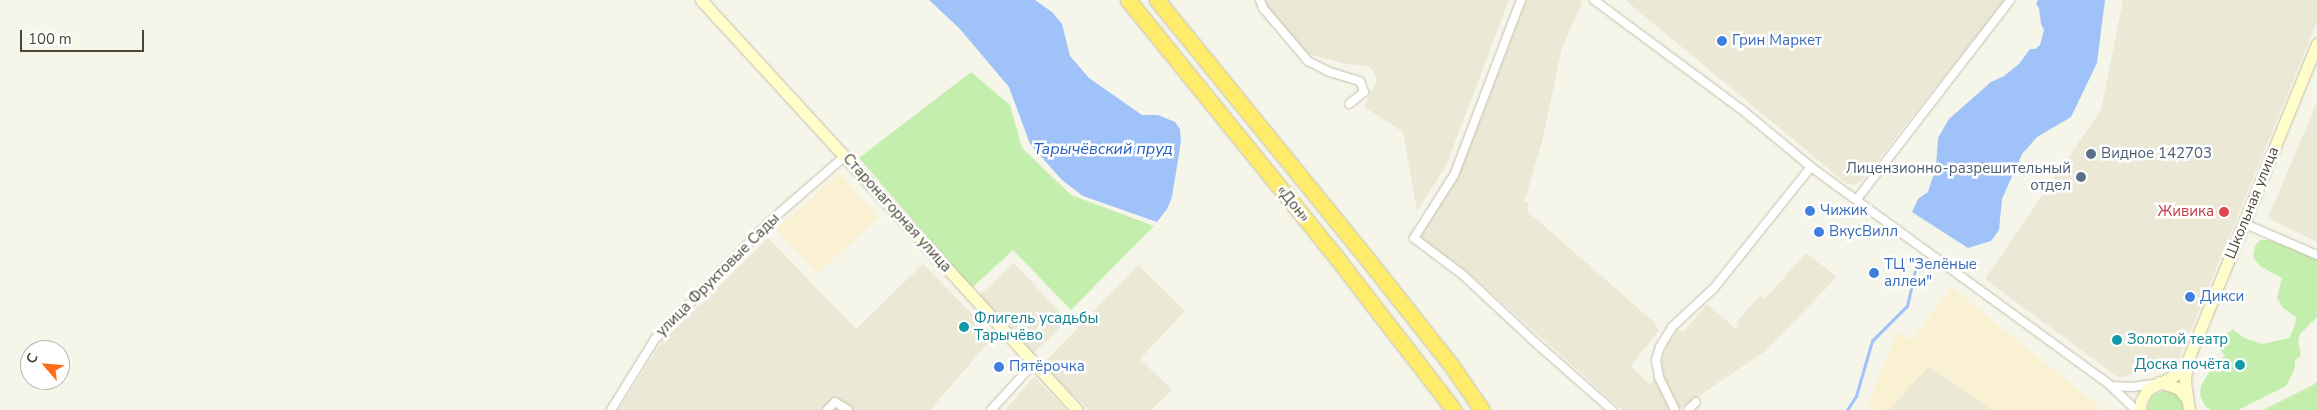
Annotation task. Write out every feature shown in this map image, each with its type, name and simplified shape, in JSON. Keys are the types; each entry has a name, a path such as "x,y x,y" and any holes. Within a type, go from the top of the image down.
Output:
{"highway":[{"name":"«Дон»","path":"1128,0 1354,280 1454,410"},
{"name":"«Дон»","path":"1157,0 1365,256 1451,365 1482,410"}],"main road":[{"name":"Старонагорная улица","path":"701,0 1077,410"},
{"name":"Школьная улица","path":"2187,362 2317,44"},
{"path":"2140,410 2144,395 2157,383 2175,375 2187,362"},
{"path":"2187,362 2189,405"},
{"path":"2157,383 2178,388 2189,405"}],"street":[{"path":"1260,0 1263,8 1308,61 1330,72 1360,81 1364,92 1349,104"},
{"path":"1521,0 1454,175 1414,238 1463,274 1537,344 1612,410"},
{"path":"1594,0 1733,103 1810,167 1857,199 2111,386 2136,410"},
{"path":"1857,199 2010,0"},
{"name":"улица Фруктовые Сады","path":"611,410 655,339 769,222 845,156"},
{"path":"1675,410 1659,377 1656,360 1660,346 1672,327 1714,288 1810,167"},
{"path":"2244,223 2317,255"},
{"path":"991,410 1033,364"},
{"path":"2111,386 2132,387 2157,383"},
{"path":"827,410 835,402 848,410"},
{"path":"1688,410 1696,402"}],"shaded area":[{"path":"1264,0 1509,0 1446,166 1417,211 1403,132 1364,107 1377,80 1374,72 1368,66 1347,64 1308,54 1267,10"},
{"path":"1527,0 1579,0 1582,2 1562,48 1542,142 1524,202 1528,203 1528,212 1655,323 1659,330 1631,366 1649,384 1656,380 1670,410 1622,410 1470,274 1423,240 1420,235 1429,217 1457,179"},
{"path":"1625,0 2005,0 1861,181 1855,185 1847,184"},
{"path":"2123,0 2317,0 2317,22 2179,359 2119,378 1985,279 2101,110"},
{"path":"2317,102 2317,242 2268,218"},
{"path":"839,173 879,218 817,274 777,229"},
{"path":"768,238 856,329 923,264 994,336 930,410 618,410 661,343"},
{"path":"1806,253 1837,277 1764,352 1678,410 1662,374 1663,355 1667,349 1665,347 1678,329 1683,332 1707,304 1736,329 1739,325 1736,322 1761,295 1765,299"},
{"path":"1014,263 1068,321 1033,354 979,296"},
{"path":"1138,265 1185,311 1140,359 1172,390 1151,410 1089,410 1042,365"},
{"path":"1951,287 2103,410 1992,410 1929,366 1888,410 1877,410 1868,403 1898,332 1911,341"},
{"path":"1929,366 1992,410 1888,410"},
{"path":"1034,377 1067,410 1005,410"}],"green space":[{"path":"971,72 1010,105 1022,148 1071,195 1154,226 1071,310 1013,250 972,288 859,158"},
{"path":"2260,240 2269,240 2317,258 2317,317 2300,334 2298,341 2301,356 2295,360 2295,368 2286,386 2238,410 2211,410 2205,406 2200,395 2201,386 2215,362 2225,356 2218,347 2223,337 2233,329 2244,338 2262,344 2289,338 2295,325 2296,317 2283,308 2277,298 2282,278 2260,266 2253,257 2255,246"},
{"path":"2317,382 2317,410 2263,410 2313,385"},
{"path":"2165,390 2173,391 2183,401 2184,410 2147,410 2152,396"}],"water":[{"name":"Тарычёвский пруд","path":"929,0 1035,0 1052,12 1062,24 1070,56 1089,78 1142,115 1158,115 1175,122 1180,129 1181,141 1172,197 1167,209 1157,222 1083,196 1062,180 1030,144 1009,87 959,28"},
{"path":"2038,0 2105,0 2097,63 2071,117 2037,137 2022,154 2002,199 1999,230 1991,241 1968,248 1912,212 1918,199 1928,192 1936,167 1938,138 1949,119 1991,82 2004,76 2019,64 2030,49 2035,49 2040,45 2044,30 2041,24 2039,8 2036,4"}],"waterway":[{"path":"1847,410 1856,396 1872,341 1907,306 1918,257"}],"place":[{"name":"Грин Маркет","path":"1722,41"},
{"name":"Видное 142703","path":"2091,154"},
{"name":"Лицензионно-разрешительный отдел","path":"2081,177"},
{"name":"Чижик","path":"1810,211"},
{"name":"Живика","path":"2224,212"},
{"name":"ВкусВилл","path":"1819,232"},
{"name":"ТЦ \"Зелёные аллеи\"","path":"1874,273"},
{"name":"Дикси","path":"2190,297"},
{"name":"Флигель усадьбы Тарычёво","path":"964,327"},
{"name":"Золотой театр","path":"2117,340"},
{"name":"Доска почёта","path":"2240,365"},
{"name":"Пятёрочка","path":"999,367"}]}
